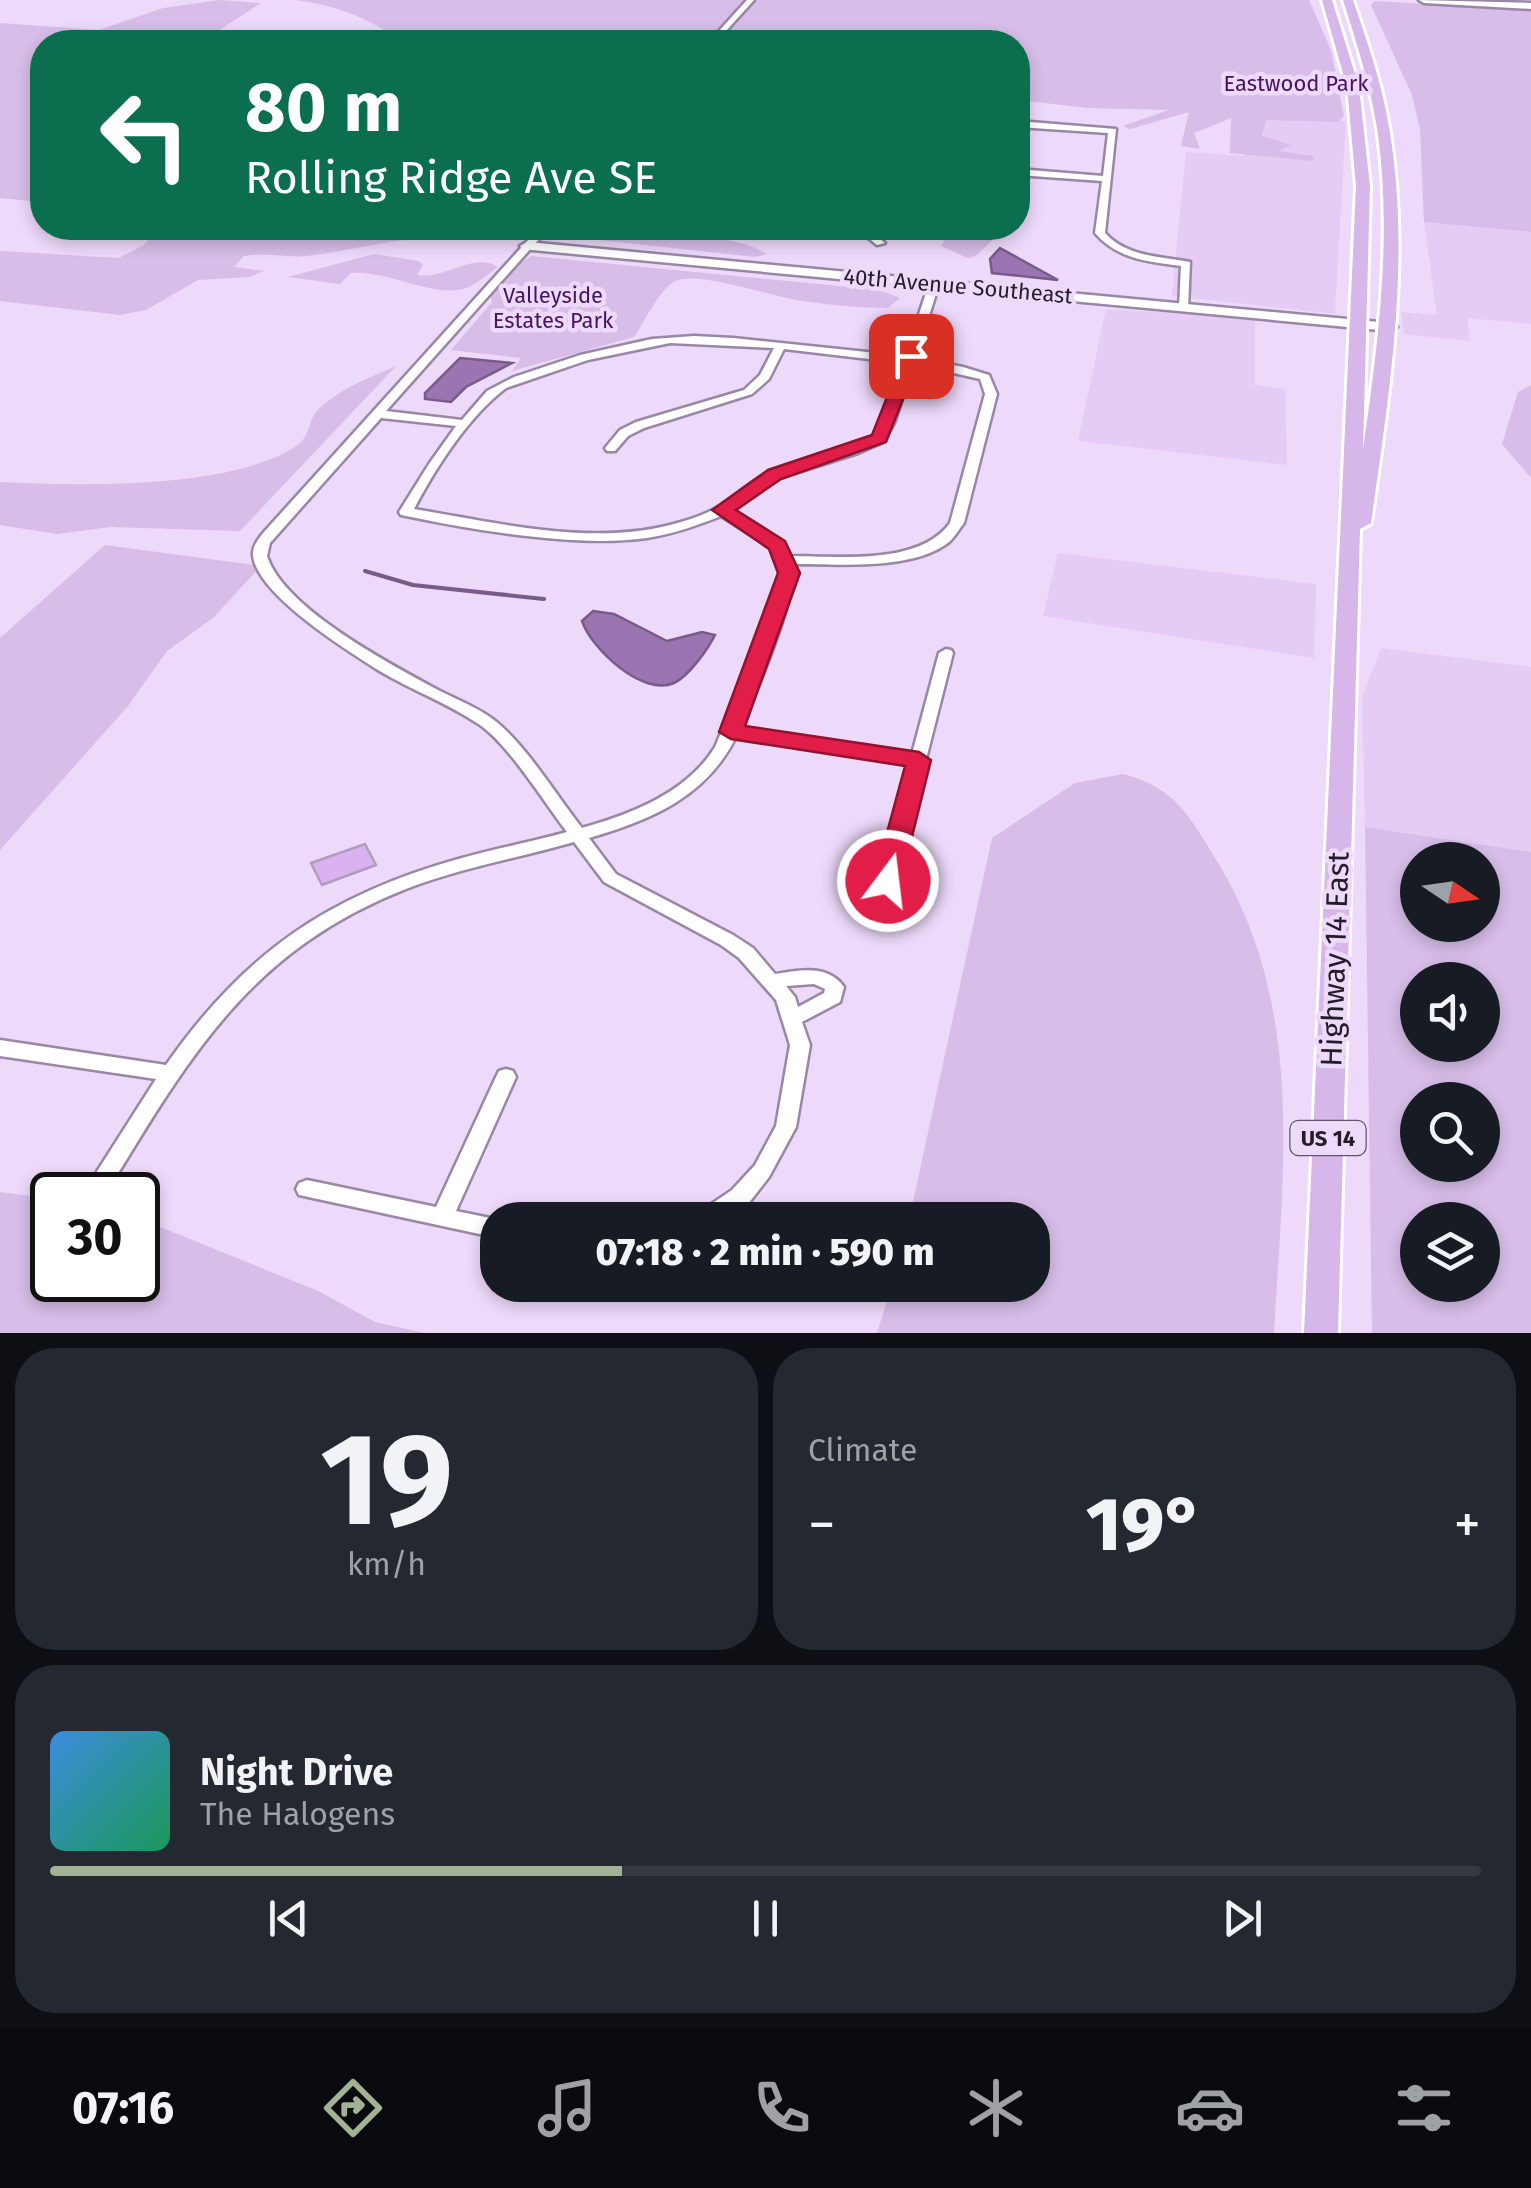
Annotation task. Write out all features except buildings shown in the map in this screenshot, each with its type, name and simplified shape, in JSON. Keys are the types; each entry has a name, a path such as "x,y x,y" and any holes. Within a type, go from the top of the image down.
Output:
{"main road":[{"name":"Highway 14 East","path":"1321,1333 1362,226 1360,131 1348,65 1327,0"},
{"name":"Highway 14 East","path":"1348,0 1372,67 1388,145 1390,326 1348,585"}],"street":[{"path":"723,30 751,0"},
{"path":"1424,0 1531,6"},
{"path":"1030,125 1113,132 1102,237 1132,254 1186,264 1184,307"},
{"path":"1030,173 1106,179"},
{"path":"533,240 262,544 260,556 284,596 295,606 384,667 487,722 508,742 610,878 727,940 774,981 793,1018 799,1059 786,1127 762,1171 733,1202"},
{"name":"40th Avenue Southeast","path":"527,246 1390,326"},
{"path":"787,560 920,553 953,532 990,384 964,368 909,361 692,339 654,342 503,385 416,490 406,512 550,532 604,534 661,530 722,510 774,474 880,438 909,361 934,284"},
{"path":"611,448 624,432 640,425 748,392 765,378 779,348"},
{"path":"378,414 467,424"},
{"path":"108,1172 198,1037 258,970 338,913 425,876 578,834 662,802 707,771 731,732 787,588 787,560 766,536 722,510"},
{"path":"888,881 946,653"},
{"path":"731,732 919,760"},
{"path":"774,981 812,976 826,978 835,987 833,998 793,1018"},
{"path":"0,1048 173,1074"},
{"path":"442,1217 506,1077"},
{"path":"307,1189 480,1226"}],"shaded area":[{"path":"1249,113 1346,121 1335,314 1172,296 1186,152 1245,156"},
{"path":"1424,222 1531,232 1531,324 1467,318 1470,341 1404,334 1401,312 1437,315"},
{"path":"1000,248 1058,280 992,273 990,259"},
{"path":"1106,309 1255,318 1255,385 1285,389 1287,465 1078,441"},
{"path":"460,358 512,363 466,387 451,402 425,399 425,393"},
{"path":"1058,553 1316,584 1314,658 1043,616"},
{"path":"593,611 614,614 667,641 702,632 715,635 698,662 680,680 661,685 647,683 619,667 587,632 582,621"},
{"path":"1381,648 1531,667 1531,852 1500,847 1500,842 1465,842 1365,827 1362,697"}],"green space":[{"path":"220,0 261,3 219,30 99,30 163,8"},
{"name":"Eastwood Park","path":"294,0 1309,0 1331,50 1344,116 1338,122 1266,120 1262,136 1291,145 1278,151 1314,156 1313,161 1230,153 1231,118 1194,133 1200,149 1181,146 1189,112 1130,129 1123,126 1169,110 1088,108 1030,101 1030,30 383,30 333,8"},
{"path":"1375,1 1531,10 1531,232 1424,222 1420,129 1412,95 1371,5"},
{"path":"0,23 99,30 30,30 30,201 0,198"},
{"path":"148,240 407,240 307,256 244,256 234,267 264,271 249,277 198,280 146,310 120,315 0,301 0,251 119,258"},
{"path":"600,240 726,240 767,254 755,257"},
{"path":"944,240 992,240 969,258 941,246"},
{"path":"374,254 419,261 423,265 417,275 438,274 479,262 498,267 470,286 453,290 366,273 351,273 340,284 288,277"},
{"name":"Valleyside Estates Park","path":"531,256 880,290 900,298 888,308 846,306 790,299 718,281 686,279 675,281 663,291 634,337 512,371 521,358 451,350 492,302 489,293 509,270"},
{"path":"396,366 240,531 110,527 57,534 0,525 0,482 155,482 237,470 271,459 299,444 325,403"},
{"path":"1531,385 1531,478 1502,444 1518,392"},
{"path":"105,545 261,566 213,618 167,651 128,706 0,850 0,638"},
{"path":"1123,774 1168,795 1188,816 1244,913 1264,970 1276,1029 1282,1089 1274,1333 877,1333 887,1302 1050,1302 1050,1202 913,1202 992,838 1075,783"},
{"path":"1365,827 1465,842 1400,842 1400,942 1500,942 1500,847 1531,852 1531,1333 1372,1333"},
{"path":"0,1192 30,1196 30,1302 160,1302 160,1227 318,1291 375,1322 425,1333 0,1333"}],"waterway":[{"path":"365,571 413,585 544,599"}],"route":[{"path":"888,881 919,760 731,732 787,588 789,573 787,560 778,546 722,510 774,474 880,438 911,356"}]}
